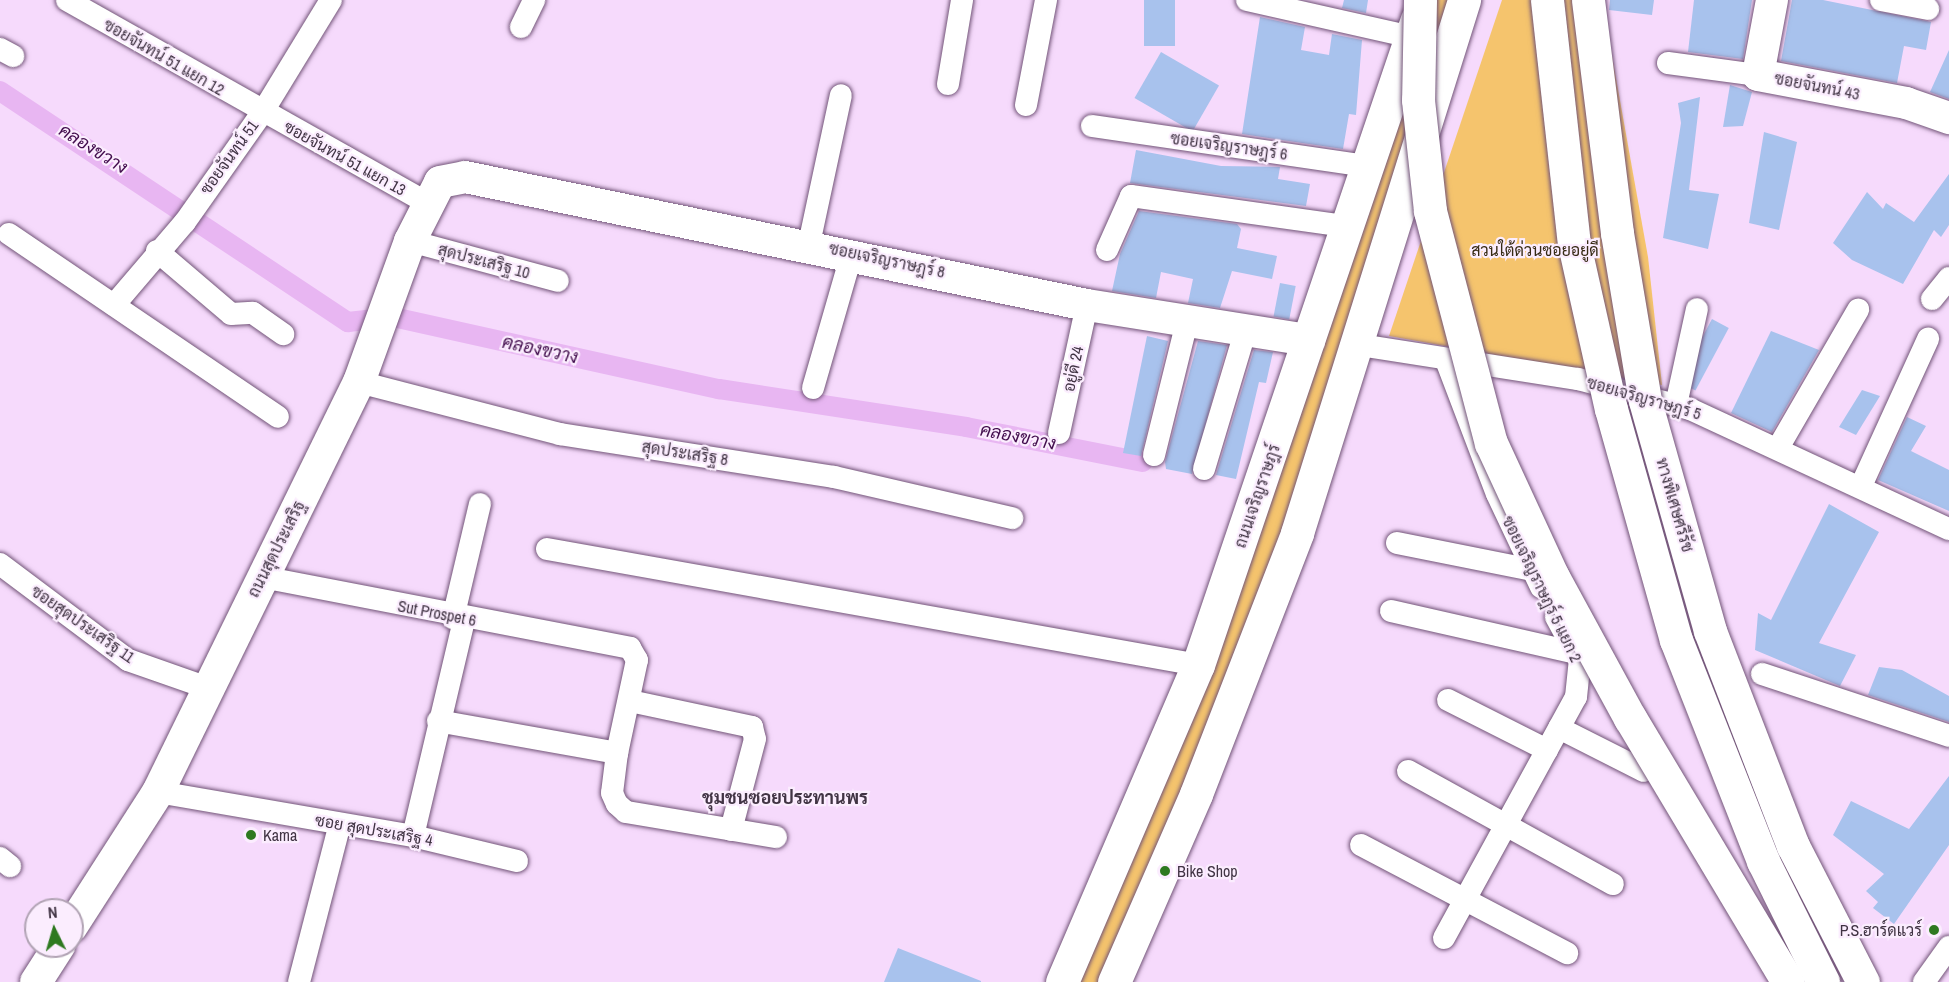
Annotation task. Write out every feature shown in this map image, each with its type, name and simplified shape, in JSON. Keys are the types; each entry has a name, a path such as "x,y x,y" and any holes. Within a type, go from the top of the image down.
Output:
{"main road":[{"name":"ถนนเจริญราษฎร์","path":"1062,982 1198,665 1422,0"},
{"path":"1422,0 1418,100 1430,211 1491,443 1553,577 1630,717 1788,982"},
{"path":"1114,982 1251,656 1297,533 1354,344 1464,0"},
{"path":"1547,0 1574,244 1618,432 1676,640 1763,861 1823,982"},
{"name":"ทางพิเศษศรีรัช","path":"1588,0 1617,233 1648,413 1714,642 1793,846 1863,982"}],"street":[{"name":"ซอยจันทน์ 51 แยก 12","path":"66,0 262,113"},
{"name":"ซอยจันทน์ 51","path":"114,305 189,214 262,113 331,0"},
{"path":"521,27 534,0"},
{"path":"948,84 962,0"},
{"path":"1026,105 1046,0"},
{"path":"1247,0 1411,37"},
{"name":"ซอยจันทน์ 43","path":"1772,0 1758,75 1906,104 1949,118"},
{"path":"1881,0 1928,9"},
{"path":"1668,63 1758,75"},
{"path":"809,244 841,95"},
{"name":"ซอยจันทน์ 51 แยก 13","path":"262,113 427,203"},
{"name":"ซอยเจริญราษฎร์ 6","path":"1092,126 1365,166"},
{"name":"ซอยเจริญราษฎร์ 8","path":"465,177 809,244 1087,305 1309,340"},
{"name":"ถนนสุดประเสริฐ","path":"84,907 158,792 206,687 360,382 410,241 427,203 440,182 465,177"},
{"path":"1107,250 1131,196 1344,226"},
{"path":"9,234 278,417"},
{"name":"สุดประเสริฐ 10","path":"410,241 558,282"},
{"path":"157,251 231,314 254,313 283,334"},
{"path":"813,388 852,253"},
{"path":"1932,299 1949,278"},
{"name":"อยู่ดี 24","path":"1059,433 1087,305"},
{"path":"1676,405 1697,309"},
{"path":"1778,448 1858,310"},
{"path":"1154,455 1187,322"},
{"path":"1204,469 1246,329"},
{"path":"1861,486 1928,339"},
{"name":"ซอยเจริญราษฎร์ 5","path":"1354,344 1578,379 1676,405 1778,448 1949,529"},
{"name":"ซอยเจริญราษฎร์ 5 แยก 2","path":"1444,938 1576,697 1580,669 1576,653 1532,570 1460,407 1446,360"},
{"name":"สุดประเสริฐ 8","path":"360,382 560,434 834,477 1012,518"},
{"path":"413,836 459,619 480,504"},
{"path":"1397,543 1532,570"},
{"path":"547,549 1198,665"},
{"name":"ซอยสุดประเสริฐ 11","path":"0,564 128,660 206,687"},
{"name":"Sut Prospet 6","path":"262,577 459,619 613,643 630,648 637,660 630,701"},
{"path":"1391,611 1576,653"},
{"path":"1762,674 1949,736"},
{"path":"1448,700 1547,750"},
{"path":"731,830 755,739 752,727 630,701 617,753 612,793 626,812 731,830 776,837"},
{"path":"438,722 617,753"},
{"path":"1559,728 1644,771"},
{"path":"1408,771 1504,827 1613,884"},
{"name":"ซอย สุดประเสริฐ 4","path":"158,792 413,836 517,861"},
{"path":"299,982 340,824"},
{"path":"1361,845 1567,953"},
{"path":"1924,982 1949,946"},
{"path":"36,982 51,958"}],"green space":[{"path":"1434,0 1456,0 1269,587 1102,982 1075,982"},
{"name":"สวนใต้ด่วนซอยอยู่ดี","path":"1502,0 1602,0 1648,257 1662,385 1389,336"}],"building":[{"path":"1144,0 1175,0 1175,46 1144,46"},
{"path":"1344,0 1368,0 1366,13 1342,8"},
{"path":"1610,0 1654,0 1652,15 1609,10"},
{"path":"1694,0 1752,0 1743,59 1688,52"},
{"path":"1792,0 1823,0 1931,22 1926,50 1904,46 1897,83 1781,61"},
{"path":"1260,17 1305,27 1301,50 1329,55 1332,34 1362,40 1356,115 1349,114 1343,149 1242,134"},
{"path":"1949,50 1949,99 1930,92"},
{"path":"1161,52 1219,86 1193,131 1134,98"},
{"path":"1730,85 1752,92 1743,126 1723,127"},
{"path":"1700,97 1689,190 1719,194 1708,249 1663,238 1681,123 1678,103"},
{"path":"1764,132 1797,142 1779,230 1749,223"},
{"path":"1136,150 1221,166 1280,167 1278,179 1310,184 1306,206 1130,183"},
{"path":"1949,174 1949,225 1941,237 1934,230 1903,284 1852,260 1833,243 1867,192 1883,209 1886,203 1914,222"},
{"path":"1139,211 1237,224 1241,229 1237,248 1277,256 1272,279 1232,271 1220,308 1188,303 1193,279 1161,272 1156,298 1112,291 1120,254"},
{"path":"1280,283 1296,286 1289,319 1274,316"},
{"path":"1712,319 1729,328 1695,391 1679,382"},
{"path":"1771,331 1819,350 1772,432 1731,413"},
{"path":"1147,336 1168,341 1141,456 1123,453"},
{"path":"1198,341 1227,345 1192,474 1166,469 1165,462"},
{"path":"1254,350 1273,352 1266,383 1259,382 1236,479 1216,475"},
{"path":"1862,390 1880,396 1856,435 1839,427"},
{"path":"1907,417 1926,426 1911,451 1949,470 1949,511 1878,480"},
{"path":"1829,504 1879,532 1819,643 1856,655 1840,686 1755,650 1758,613 1771,620"},
{"path":"1879,667 1902,670 1949,696 1949,722 1868,695"},
{"path":"1949,776 1949,845 1894,924 1873,908 1878,902 1866,891 1884,874 1833,835 1851,801 1909,829"},
{"path":"898,948 981,981 981,982 884,982"}],"waterway":[{"name":"คลองขวาง","path":"0,91 348,322 393,317 719,389 966,427 1143,462"}],"place":[{"name":"Kama","path":"251,835"},
{"name":"Bike Shop","path":"1165,871"},
{"name":"P.S.ฮาร์ดแวร์","path":"1934,930"}],"district":[{"name":"ชุมชนซอยประทานพร","path":"785,798"}]}
